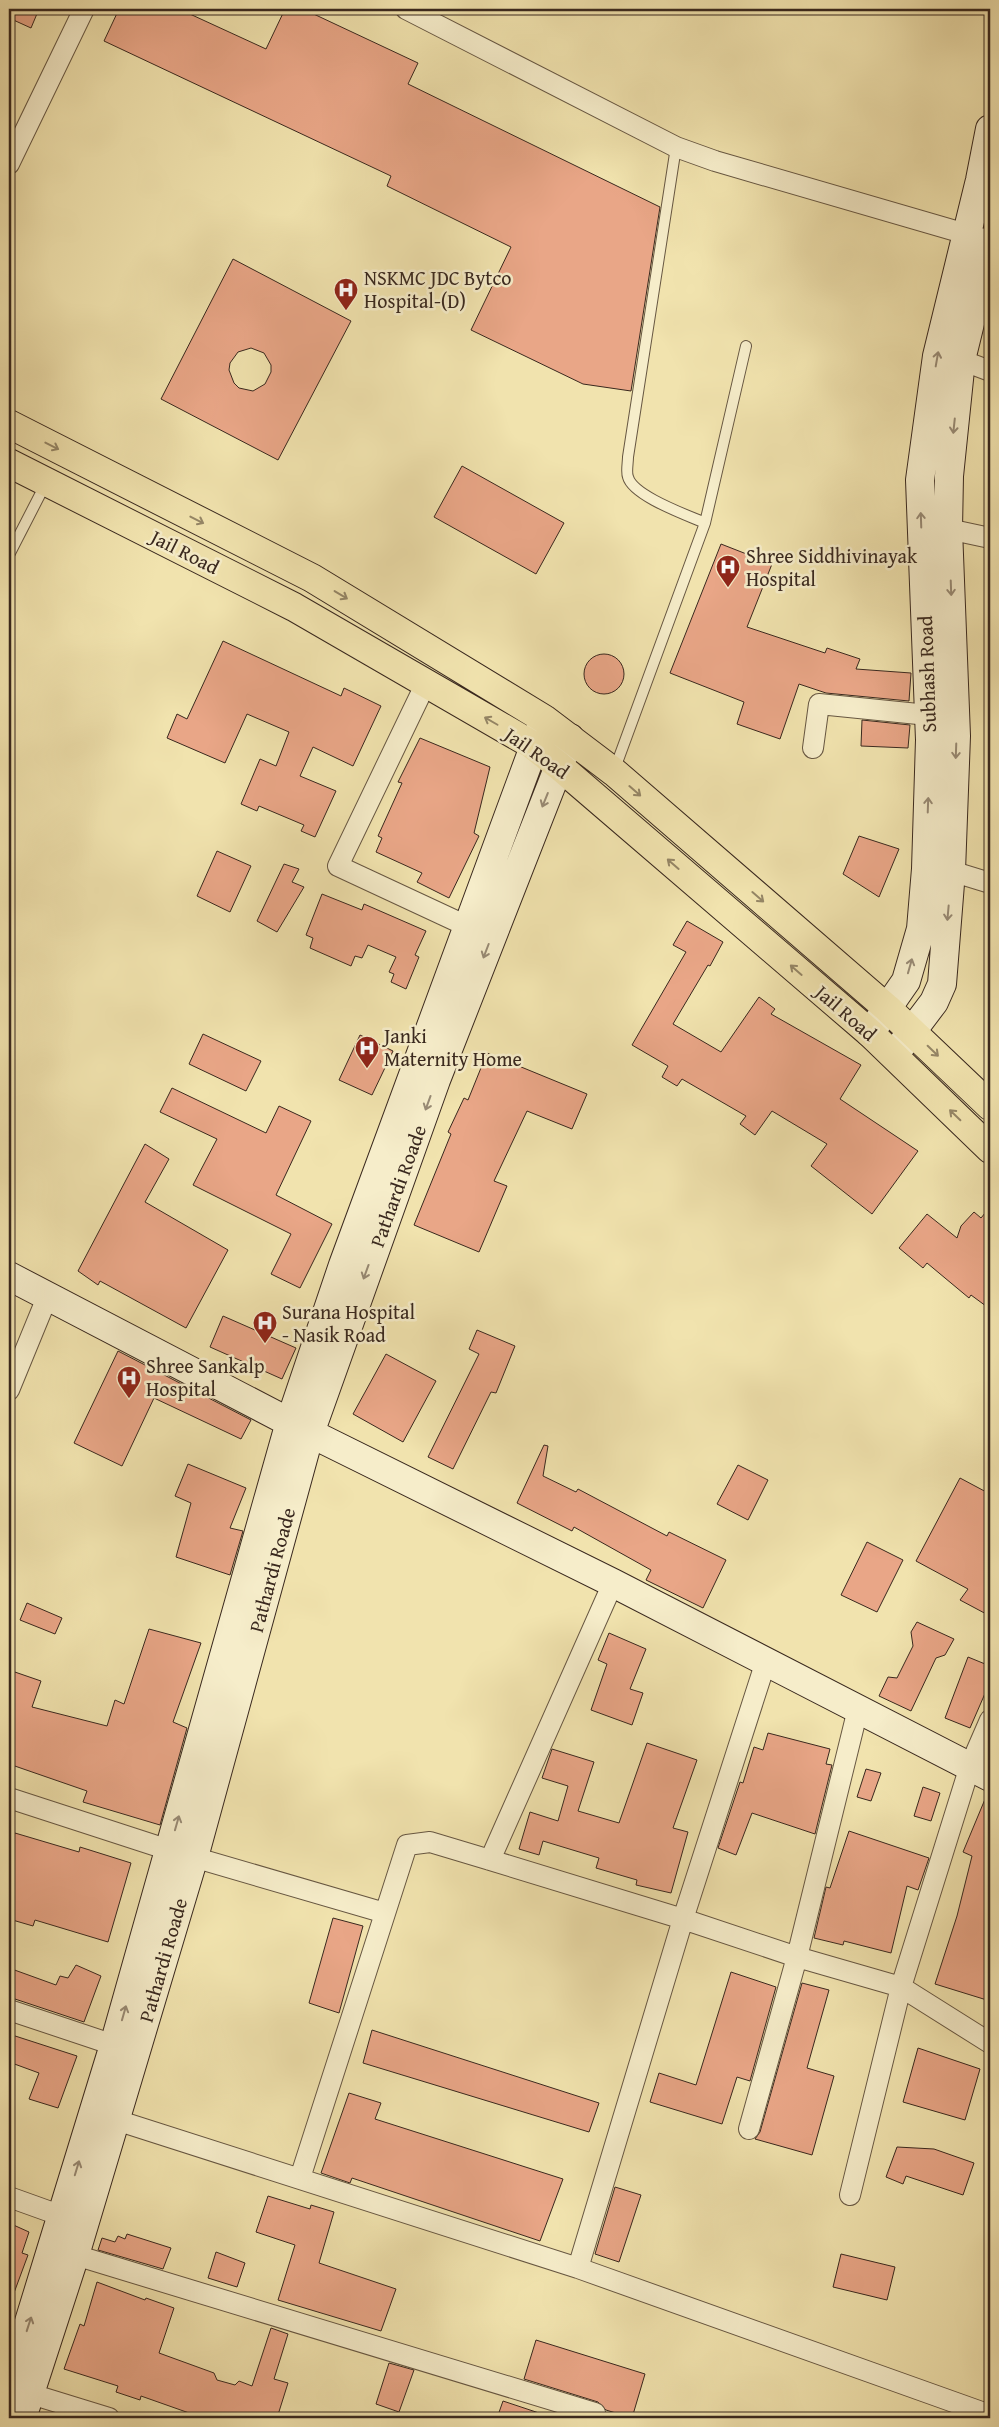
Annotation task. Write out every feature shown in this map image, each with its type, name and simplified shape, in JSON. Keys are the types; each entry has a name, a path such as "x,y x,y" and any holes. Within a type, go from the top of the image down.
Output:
{"main road":[{"name":"Jail Road","path":"9,424 312,578 544,719 614,772 887,1008 990,1106"},
{"name":"Jail Road","path":"9,463 294,607 534,747 559,766 870,1033 990,1149"}],"street":[{"path":"9,164 84,9"},
{"path":"406,9 676,146 714,161 982,238"},
{"name":"Subhash Road","path":"894,1055 934,1002 942,984 951,871 956,736 948,529 949,476 961,360 982,238 990,129"},
{"name":"Subhash Road","path":"870,1033 906,981 921,929 926,859 930,740 920,480 937,356 982,238"},
{"path":"961,360 990,371"},
{"path":"948,529 990,538"},
{"path":"426,683 338,866 469,927"},
{"path":"813,748 818,704 928,715"},
{"path":"300,1428 343,1265 544,719"},
{"name":"Pathardi Roade","path":"17,2396 75,2255 116,2120 182,1853 300,1428 570,738"},
{"path":"951,871 990,883"},
{"path":"9,1276 300,1428 613,1583 980,1771"},
{"path":"9,1390 48,1295"},
{"path":"490,1860 613,1583"},
{"path":"578,2268 683,1919 766,1661"},
{"path":"749,2128 797,1957 858,1709"},
{"path":"850,2195 901,1987 980,1771 990,1720"},
{"path":"9,1798 182,1853 385,1913"},
{"path":"300,2178 407,1845 430,1842 683,1919 797,1957 901,1987 990,2043"},
{"path":"109,2418 17,2396 62,2216 114,2045 182,1853"},
{"path":"9,2010 114,2045"},
{"path":"116,2120 578,2268 990,2415"},
{"path":"9,2197 62,2216"},
{"path":"75,2255 595,2413"}],"lane":[{"path":"676,146 628,457 628,477 635,489 646,496 705,523"},
{"path":"614,772 705,523 746,346"},
{"path":"9,555 47,481"}],"building":[{"path":"9,9 39,9 31,28 9,18"},
{"path":"119,9 179,9 266,49 285,9 303,9 418,63 408,84 660,207 631,391 583,384 471,330 511,247 387,186 391,176 104,41"},
{"path":"233,259 351,321 278,460 161,399","holes":["251,348 264,353 271,365 271,372 265,384 253,391 239,388 234,383 229,370 230,363 238,352"]},
{"path":"462,466 564,523 536,574 434,517"},
{"path":"721,544 772,564 747,627 825,653 827,648 860,659 856,669 911,673 909,701 826,693 799,684 780,739 737,724 744,702 670,673"},
{"path":"223,641 341,696 344,688 381,706 353,766 313,747 300,776 336,791 315,837 301,831 304,825 259,806 257,811 241,804 260,759 276,766 289,732 247,714 225,763 167,738 177,714 187,719"},
{"path":"600,654 608,654 615,657 621,663 624,674 621,685 615,691 608,694 600,694 593,691 587,685 584,678 584,670 587,663 593,657"},
{"path":"862,720 910,725 908,748 861,746"},
{"path":"420,738 490,767 474,833 479,836 449,898 417,882 422,873 376,852 382,838 378,836 402,783 398,782"},
{"path":"859,836 899,849 879,897 843,874"},
{"path":"217,851 251,866 230,912 197,896"},
{"path":"284,864 299,869 292,882 304,887 277,932 257,921"},
{"path":"322,894 362,910 364,904 426,931 415,955 419,957 406,989 391,982 394,974 389,972 396,957 368,945 362,958 355,956 351,966 310,948 313,938 306,935"},
{"path":"687,921 723,942 673,1024 721,1052 759,997 775,1009 771,1014 861,1065 840,1099 918,1151 872,1214 811,1166 827,1144 772,1111 755,1135 740,1124 746,1116 682,1079 677,1086 662,1077 668,1066 632,1045 686,952 673,945"},
{"path":"203,1034 261,1061 246,1091 189,1064"},
{"path":"360,1035 393,1051 372,1095 339,1080"},
{"path":"487,1053 587,1094 572,1129 527,1111 494,1181 507,1186 479,1252 414,1225 451,1134 448,1132 464,1098 468,1100"},
{"path":"172,1088 266,1133 279,1106 311,1121 276,1195 332,1224 300,1288 271,1274 291,1234 193,1185 217,1139 160,1112"},
{"path":"145,1144 169,1159 145,1202 228,1250 186,1328 100,1281 98,1285 78,1271"},
{"path":"990,1207 990,1309 971,1295 969,1298 927,1263 923,1268 899,1248 927,1214 957,1238 961,1226 974,1212 981,1218"},
{"path":"223,1316 296,1348 282,1379 210,1347"},
{"path":"477,1330 515,1346 496,1393 491,1392 453,1469 428,1457 479,1354 469,1349"},
{"path":"118,1351 251,1420 241,1439 154,1398 122,1466 74,1443"},
{"path":"386,1354 436,1381 403,1442 353,1414"},
{"path":"544,1445 548,1446 543,1476 576,1492 578,1489 667,1536 669,1532 726,1560 703,1608 646,1580 651,1570 574,1527 572,1531 517,1503"},
{"path":"188,1464 246,1488 230,1528 243,1531 230,1575 176,1557 191,1503 175,1496"},
{"path":"738,1465 768,1480 748,1520 717,1504"},
{"path":"960,1478 990,1494 990,1616 960,1600 968,1589 916,1561"},
{"path":"867,1542 903,1560 877,1612 841,1595"},
{"path":"27,1603 62,1618 55,1634 20,1620"},
{"path":"917,1622 954,1639 945,1655 936,1658 911,1711 879,1696 888,1677 897,1678 913,1646 911,1632"},
{"path":"149,1629 201,1643 173,1722 187,1728 160,1825 83,1802 87,1791 9,1764 9,1670 41,1681 32,1707 107,1726 115,1700 124,1704"},
{"path":"609,1633 646,1649 630,1689 643,1693 632,1725 591,1710 607,1664 598,1660"},
{"path":"968,1657 990,1666 990,1682 970,1728 945,1718"},
{"path":"768,1733 830,1749 826,1764 832,1765 815,1834 752,1813 736,1855 718,1848 740,1782 743,1783 754,1747 763,1750"},
{"path":"647,1743 697,1760 673,1828 688,1832 671,1893 636,1885 637,1880 596,1868 599,1858 543,1841 539,1855 519,1849 530,1812 558,1821 568,1786 542,1778 552,1749 594,1762 578,1811 619,1823"},
{"path":"866,1769 881,1773 871,1801 857,1797"},
{"path":"923,1787 940,1793 931,1821 914,1816"},
{"path":"988,1792 990,1793 990,1863 988,1862 990,2001 935,1984 957,1916 972,1856 963,1852"},
{"path":"849,1831 929,1858 918,1890 907,1886 891,1953 844,1941 843,1945 814,1938 826,1887 830,1888"},
{"path":"15,1833 79,1852 80,1847 131,1863 108,1942 35,1920 33,1926 9,1919 9,1855"},
{"path":"333,1918 363,1926 339,2013 309,2003"},
{"path":"76,1965 101,1976 84,2022 9,1997 9,1968 56,1985 60,1976 68,1978"},
{"path":"731,1972 776,1987 750,2081 737,2077 722,2124 650,2102 659,2073 696,2085"},
{"path":"802,1983 829,1990 807,2068 834,2076 812,2155 755,2139 760,2132"},
{"path":"372,2030 599,2103 589,2132 363,2063"},
{"path":"9,2034 77,2056 58,2108 29,2099 39,2073 9,2062"},
{"path":"918,2048 980,2069 965,2120 903,2102"},
{"path":"349,2093 381,2103 375,2119 563,2179 540,2241 352,2178 350,2183 321,2173"},
{"path":"897,2147 934,2149 974,2163 963,2195 906,2176 903,2184 886,2177"},
{"path":"615,2187 641,2195 619,2262 595,2254"},
{"path":"268,2196 310,2209 311,2205 334,2212 319,2263 396,2289 381,2331 278,2300 295,2245 256,2232"},
{"path":"9,2223 29,2232 22,2253 28,2255 11,2301 9,2301"},
{"path":"127,2234 171,2248 163,2269 98,2250 102,2238 115,2242 118,2236 125,2239"},
{"path":"216,2252 245,2263 237,2287 208,2278"},
{"path":"841,2254 895,2267 887,2300 833,2287"},
{"path":"97,2282 145,2300 146,2298 174,2308 159,2353 214,2373 217,2380 235,2385 239,2381 252,2386 271,2328 288,2334 274,2379 288,2383 277,2418 191,2418 192,2414 141,2396 140,2400 116,2392 118,2386 64,2369 80,2324 84,2326"},
{"path":"536,2340 645,2374 632,2418 606,2410 598,2402 524,2379"},
{"path":"389,2363 414,2370 399,2412 376,2404"},
{"path":"503,2401 545,2415 545,2418 497,2418"}],"place":[{"name":"NSKMC JDC Bytco Hospital-(D)","path":"346,311"},
{"name":"Shree Siddhivinayak Hospital","path":"728,588"},
{"name":"Janki Maternity Home","path":"367,1069"},
{"name":"Surana Hospital - Nasik Road","path":"265,1344"},
{"name":"Shree Sankalp Hospital","path":"129,1399"}]}
